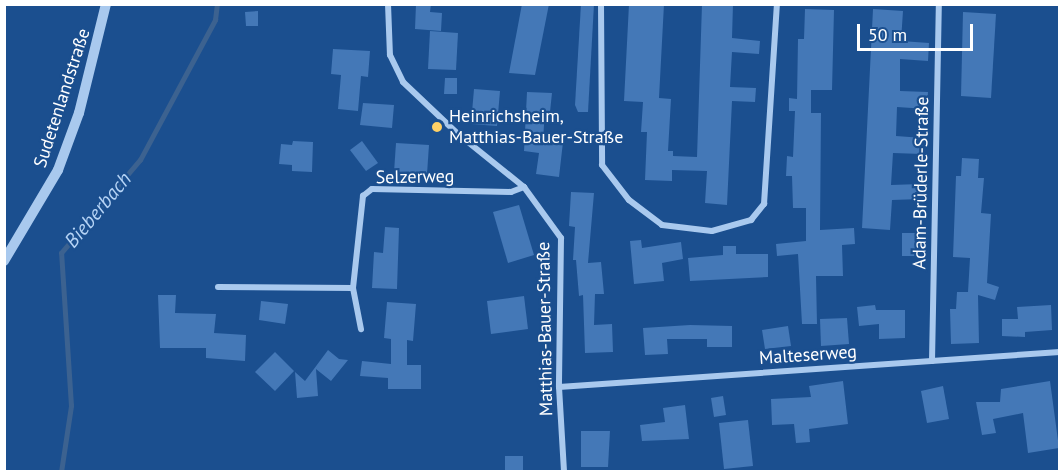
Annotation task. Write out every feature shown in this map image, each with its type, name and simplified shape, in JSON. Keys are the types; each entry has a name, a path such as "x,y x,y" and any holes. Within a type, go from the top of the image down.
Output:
{"street":[{"name":"Sudetenlandstraße","path":"4,261 58,171 79,112 106,4"},
{"name":"Matthias-Bauer-Straße","path":"388,4 390,55 402,82 458,134 524,187 561,238 559,387 564,471"},
{"path":"601,4 602,165 628,200 662,225 712,231 751,220 764,204 777,4"},
{"name":"Adam-Brüderle-Straße","path":"933,361 939,4"},
{"name":"Selzerweg","path":"361,329 353,288 363,196 372,189 511,192 524,187"},
{"path":"218,287 353,288"},
{"name":"Malteserweg","path":"559,387 1059,352"}],"building":[{"path":"416,4 431,4 430,12 442,13 441,31 415,29"},
{"path":"522,4 549,4 535,75 509,73"},
{"path":"581,4 594,4 588,112 578,112 575,105"},
{"path":"629,4 664,4 659,98 671,99 668,151 673,151 673,156 697,157 702,4 733,4 732,38 760,41 759,54 732,52 730,87 756,88 755,102 732,101 727,205 705,203 707,171 672,170 672,181 645,180 647,132 641,132 643,102 624,101"},
{"path":"805,9 834,10 832,90 811,90 811,113 821,113 820,230 854,228 855,244 842,245 843,276 816,276 817,324 802,324 798,254 777,256 776,244 806,241 806,208 793,208 792,176 786,176 787,156 793,157 795,111 789,111 789,98 797,99 798,39 804,39"},
{"path":"873,9 903,11 901,41 929,43 928,61 900,59 900,91 928,92 927,109 897,107 896,136 923,138 922,154 893,153 891,185 920,184 921,199 892,200 890,230 862,228"},
{"path":"258,11 258,26 246,26 245,12"},
{"path":"963,12 996,14 991,98 961,96"},
{"path":"430,31 458,33 456,70 428,69"},
{"path":"333,49 370,51 368,77 361,76 358,111 338,109 341,75 331,74"},
{"path":"445,78 457,78 457,94 444,94"},
{"path":"474,89 500,91 497,126 471,124"},
{"path":"527,92 552,93 550,112 545,111 543,140 563,142 559,177 536,174 539,153 524,151"},
{"path":"363,103 394,105 392,128 360,125"},
{"path":"293,141 313,142 312,172 292,171 292,165 279,164 281,144 292,145"},
{"path":"362,141 378,163 366,171 350,150"},
{"path":"396,143 429,145 427,174 394,172"},
{"path":"962,158 979,159 978,178 984,178 981,213 991,214 987,283 999,287 995,300 978,295 979,343 951,344 950,309 956,309 957,292 968,292 970,258 953,257 956,176 961,176"},
{"path":"571,192 594,193 588,263 601,262 604,294 595,294 594,325 612,324 613,352 585,353 583,295 579,296 576,260 573,260 575,227 569,226"},
{"path":"519,205 534,255 508,263 493,212"},
{"path":"385,227 399,228 397,289 372,288 374,252 383,253"},
{"path":"902,233 920,233 920,256 902,256"},
{"path":"641,240 642,248 681,242 683,259 662,263 664,281 634,284 630,241"},
{"path":"723,246 736,246 736,254 768,254 768,277 690,281 688,258 723,255"},
{"path":"158,295 176,295 175,313 216,314 214,333 246,335 245,361 206,358 206,348 160,348"},
{"path":"524,296 528,329 491,334 487,301"},
{"path":"261,301 288,304 285,324 259,320"},
{"path":"387,302 416,304 413,341 407,340 407,365 421,365 421,389 388,389 388,378 360,376 362,361 391,364 391,339 384,338"},
{"path":"875,305 876,310 905,310 905,338 879,339 879,324 859,326 857,307"},
{"path":"1051,305 1052,330 1025,332 1025,337 1002,336 1002,319 1018,319 1017,307"},
{"path":"847,318 849,344 821,346 820,319"},
{"path":"690,325 732,326 732,347 707,347 707,339 667,339 668,354 645,355 643,328"},
{"path":"788,326 791,346 765,349 762,330"},
{"path":"328,350 339,359 348,360 331,381 316,369 318,396 297,398 295,372 305,381"},
{"path":"275,352 294,371 275,391 255,372"},
{"path":"843,381 848,424 809,429 810,442 796,443 794,424 772,425 771,399 811,397 809,386"},
{"path":"1050,381 1059,448 1028,453 1023,413 993,419 996,433 982,435 976,402 1000,402 1001,389"},
{"path":"943,386 949,419 927,423 921,391"},
{"path":"723,396 726,415 714,417 711,398"},
{"path":"685,405 689,439 642,441 640,425 665,422 663,408"},
{"path":"748,420 753,466 724,469 719,423"},
{"path":"581,431 610,431 608,467 581,467"},
{"path":"505,456 523,456 523,471 505,471"}],"waterway":[{"name":"Bieberbach","path":"61,472 71,406 61,253 140,160 215,20 217,4"}],"place":[{"name":"Heinrichsheim, Matthias-Bauer-Straße","path":"437,127"}]}
